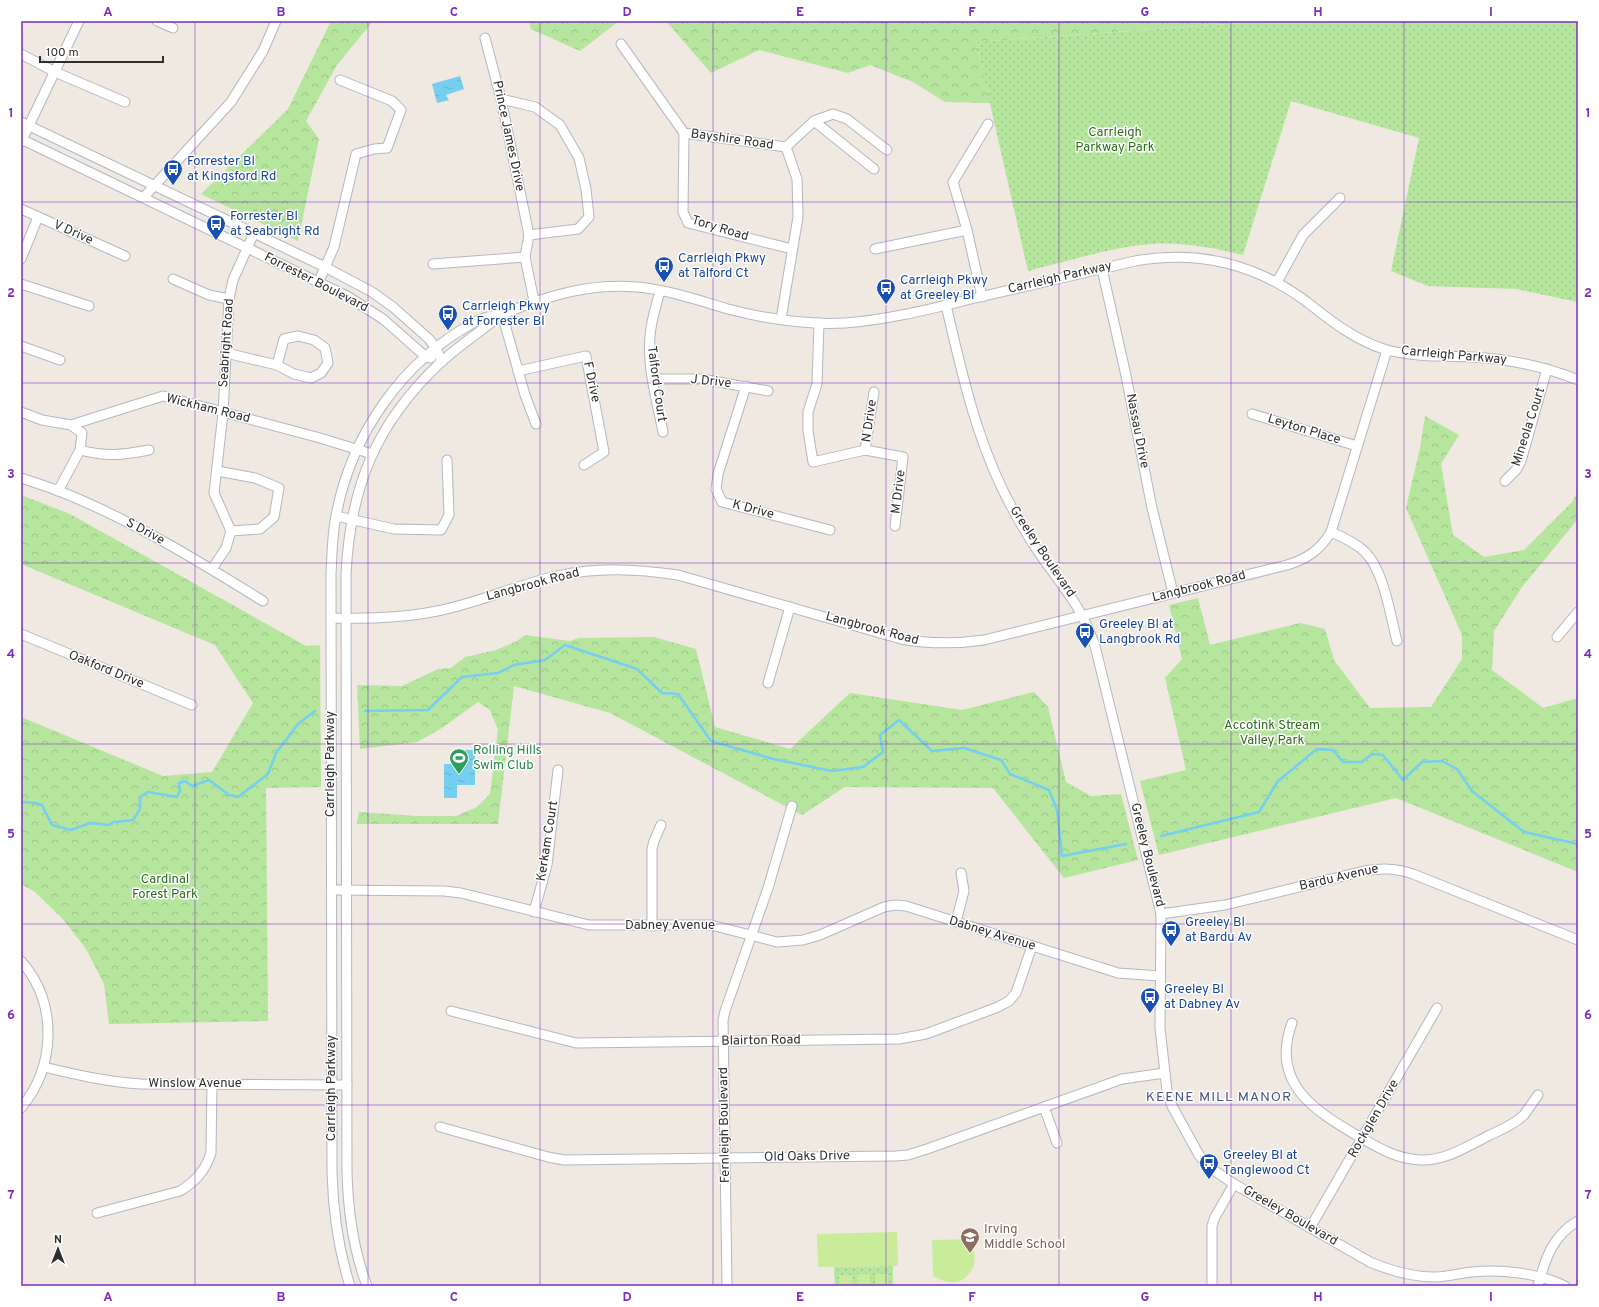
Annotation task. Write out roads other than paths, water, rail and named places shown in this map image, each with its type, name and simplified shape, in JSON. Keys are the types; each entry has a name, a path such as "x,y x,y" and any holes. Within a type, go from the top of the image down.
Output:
{"street":[{"path":"21,140 25,124 55,72 79,21"},
{"path":"157,21 172,28"},
{"path":"144,197 231,102 263,51 276,21"},
{"name":"Prince James Drive","path":"485,38 501,99 529,235"},
{"name":"Bayshire Road","path":"621,44 684,133 786,148 797,180 798,217 780,319"},
{"path":"21,54 55,72 125,102"},
{"path":"319,281 334,247 356,154 374,149 387,148 401,110 392,101 340,80"},
{"path":"501,99 536,107 560,125 579,158 586,189 589,217 578,229 529,235 525,257 534,301"},
{"path":"786,148 814,121 833,114 847,119 886,150"},
{"path":"814,121 874,170"},
{"name":"Forrester Boulevard","path":"25,124 325,267 366,289 393,306 422,332 436,348 442,362"},
{"path":"982,297 967,230 953,182 988,124"},
{"name":"Tory Road","path":"684,133 683,212 688,223 792,249"},
{"name":"Forrester Boulevard","path":"21,140 319,281 364,306 383,319 426,357 442,362"},
{"path":"1277,282 1303,235 1340,198"},
{"name":"V Drive","path":"21,209 125,256"},
{"path":"21,259 38,217"},
{"path":"875,249 967,230"},
{"name":"Seabright Road","path":"231,531 214,493 218,471 223,413 229,299 233,280 254,234"},
{"path":"433,264 525,257"},
{"name":"Carrleigh Parkway","path":"350,1286 341,1253 333,1204 332,1172 332,555 336,516 348,471 357,449 388,395 403,378 444,342 477,320 502,314 534,301 564,292 596,287 639,287 660,290 731,309 780,319 819,323 866,321 903,315 1149,258 1192,258 1235,265 1277,282 1343,330 1386,350 1416,355 1495,359 1547,369 1578,380"},
{"name":"Nassau Drive","path":"1102,269 1126,371 1154,516 1173,593"},
{"path":"173,278 209,295 229,299"},
{"path":"21,284 89,306"},
{"name":"Talford Court","path":"660,290 650,337 650,354 663,432"},
{"name":"Greeley Boulevard","path":"946,305 975,422 997,479 1027,535 1068,591 1083,615 1095,646 1161,914 1160,1028 1168,1091 1172,1106 1199,1155 1209,1167 1234,1184 1370,1262 1402,1274 1437,1277 1473,1272 1498,1271 1522,1274 1539,1282 1565,1286"},
{"path":"502,314 518,371 536,424"},
{"name":"Carrleigh Parkway","path":"367,1286 356,1250 350,1215 347,1172 348,890 346,619 347,556 351,520 357,493 372,454 390,420 414,389 442,362 502,314"},
{"path":"819,323 817,384 808,412 808,431 813,462 865,450"},
{"path":"226,352 277,365 294,374 311,378 321,373 328,364 325,348 314,340 298,336 284,339 277,365"},
{"path":"21,346 60,360"},
{"name":"Langbrook Road","path":"331,618 386,618 438,611 557,576 585,571 614,569 643,570 678,575 901,639 941,644 963,643 984,640 1300,561 1318,550 1331,532 1386,350"},
{"name":"F Drive","path":"518,371 586,356 604,452 584,465"},
{"name":"Mineola Court","path":"1505,481 1516,470 1521,461 1547,369"},
{"name":"J Drive","path":"653,378 702,379 768,391"},
{"name":"K Drive","path":"746,386 718,474 716,489 722,502 830,530"},
{"name":"N Drive","path":"865,450 874,392"},
{"name":"Wickham Road","path":"21,412 42,420 71,425 163,396 320,438 372,454"},
{"name":"Leyton Place","path":"1252,414 1357,446"},
{"path":"58,491 80,450 82,433 71,425"},
{"path":"80,450 98,455 121,455 149,450"},
{"name":"M Drive","path":"865,450 903,457 895,526"},
{"path":"336,516 394,529 441,530 449,515 447,460"},
{"path":"212,569 226,548 231,531 260,529 274,517 279,488 255,478 218,471"},
{"name":"S Drive","path":"21,478 58,491 115,516 212,569 263,600"},
{"path":"1331,532 1359,547 1373,561 1379,573 1397,641"},
{"path":"768,683 790,607"},
{"path":"1557,637 1578,612"},
{"name":"Oakford Drive","path":"21,634 192,705"},
{"name":"Kerkam Court","path":"534,912 547,865 558,770"},
{"name":"Fernleigh Boulevard","path":"727,1286 724,1011 768,888 792,806"},
{"path":"652,926 652,850 661,825"},
{"name":"Bardu Avenue","path":"1161,914 1225,905 1364,871 1385,868 1401,870 1412,874 1578,940"},
{"path":"956,922 964,891 961,873"},
{"name":"Dabney Avenue","path":"332,890 444,891 461,893 589,925 712,925 777,942 803,940 820,935 884,907 895,905 906,906 1118,973 1160,976"},
{"name":"Blairton Road","path":"451,1011 576,1044 899,1039 926,1034 998,1007 1009,1001 1018,988 1032,946"},
{"path":"21,961 34,979 45,1007 49,1035 44,1067 36,1086 21,1108"},
{"name":"Rockglen Drive","path":"1310,1228 1363,1139 1437,1008"},
{"path":"1292,1023 1286,1038 1285,1054 1289,1069 1297,1087 1308,1102 1321,1113 1363,1139 1384,1151 1402,1158 1420,1160 1442,1158 1460,1150 1518,1120 1524,1115 1538,1095"},
{"name":"Winslow Avenue","path":"44,1067 84,1077 113,1082 141,1084 347,1085"},
{"name":"Old Oaks Drive","path":"440,1127 548,1157 564,1160 908,1155 1122,1079 1165,1073"},
{"path":"97,1213 180,1191 199,1177 208,1163 211,1153 212,1084"},
{"path":"1044,1107 1057,1143"},
{"path":"1212,1285 1212,1226 1234,1184"},
{"path":"1539,1282 1551,1246 1563,1231 1578,1221"}],"water":[{"path":"460,76 464,89 446,95 449,100 437,103 432,84"},
{"path":"462,750 475,750 475,785 457,785 457,798 444,798 444,764 461,764"}],"waterway":[{"path":"365,711 428,710 462,677 498,673 514,665 545,660 565,645 637,669 662,693 678,694 711,741 773,759 832,771 863,767 883,752 880,735 899,720 932,751 964,748 1001,760 1010,774 1049,790 1057,810 1062,856 1126,844"},
{"path":"21,802 42,805 52,825 71,830 90,823 109,825 114,822 133,820 140,809 140,797 148,792 177,797 180,791 179,783 185,781 192,786 209,780 229,795 238,797 268,774 276,753 298,724 315,711"},
{"path":"1161,836 1259,812 1278,781 1317,749 1333,750 1343,762 1362,762 1372,754 1383,755 1403,780 1422,762 1442,761 1457,769 1472,791 1524,832 1578,844"}],"place":[{"name":"Forrester Bl at Kingsford Rd","path":"173,186"},
{"name":"Forrester Bl at Seabright Rd","path":"216,241"},
{"name":"Carrleigh Pkwy at Talford Ct","path":"664,283"},
{"name":"Carrleigh Pkwy at Greeley Bl","path":"886,305"},
{"name":"Carrleigh Pkwy at Forrester Bl","path":"448,331"},
{"name":"Greeley Bl at Langbrook Rd","path":"1085,649"},
{"name":"Rolling Hills Swim Club","path":"459,775"},
{"name":"Greeley Bl at Bardu Av","path":"1171,947"},
{"name":"Greeley Bl at Dabney Av","path":"1150,1014"},
{"name":"Greeley Bl at Tanglewood Ct","path":"1209,1180"},
{"name":"Irving Middle School","path":"970,1254"}],"district":[{"name":"KEENE MILL MANOR","path":"1219,1097"}],"park label":[{"name":"Carrleigh Parkway Park","path":"1115,140"},
{"name":"Accotink Stream Valley Park","path":"1272,734"},
{"name":"Cardinal Forest Park","path":"165,888"}]}
